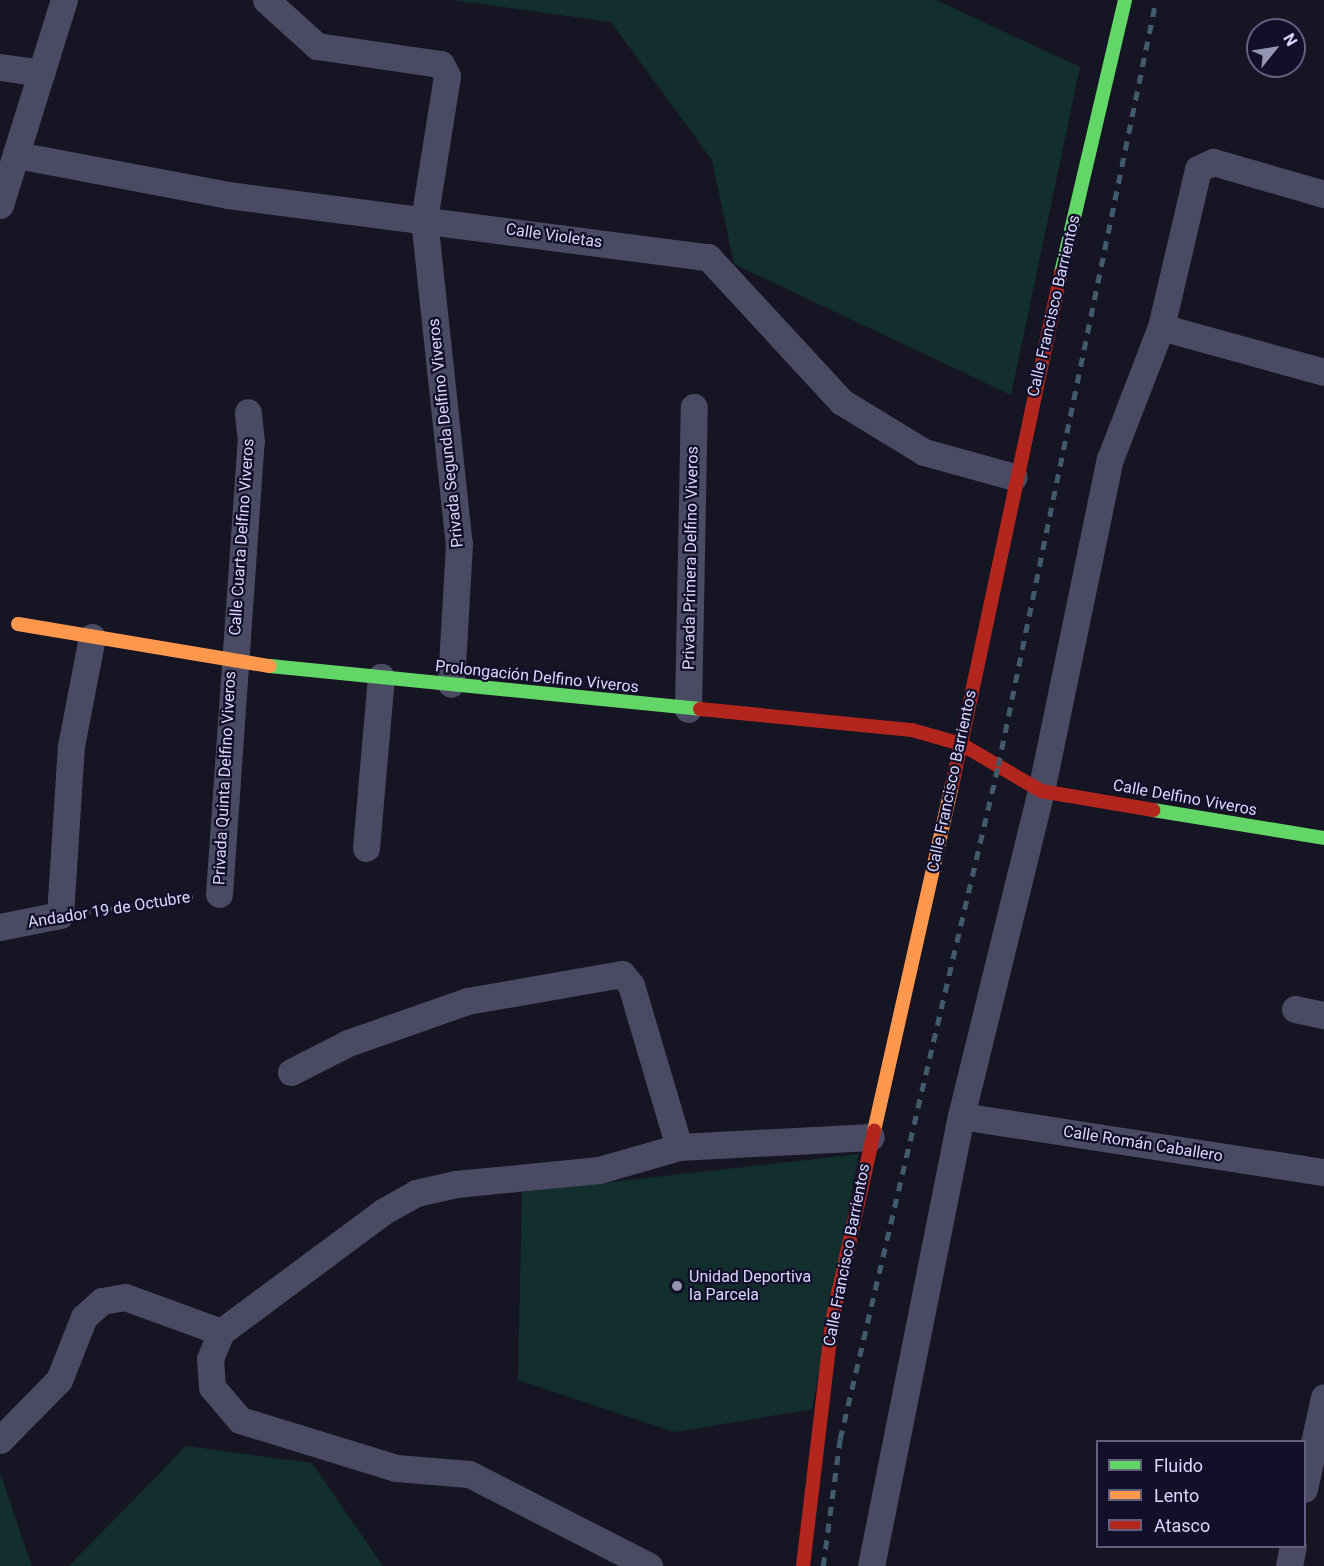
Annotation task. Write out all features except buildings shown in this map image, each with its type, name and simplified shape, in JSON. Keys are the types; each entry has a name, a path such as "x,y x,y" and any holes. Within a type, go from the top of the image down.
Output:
{"street":[{"path":"0,205 64,0"},
{"name":"Privada Segunda Delfino Viveros","path":"266,0 317,46 441,64 447,76 424,219 459,544 451,684"},
{"name":"Calle Francisco Barrientos","path":"804,1566 830,1332 871,1137 961,744 1014,477 1125,0"},
{"path":"0,67 42,74"},
{"name":"Calle Violetas","path":"17,155 228,195 708,257 842,402 924,452 1014,477"},
{"path":"871,1566 961,1116 1041,791 1110,459 1161,327 1198,170 1213,162 1324,194"},
{"path":"1161,327 1324,372"},
{"name":"Privada Primera Delfino Viveros","path":"688,709 694,407"},
{"name":"Calle Cuarta Delfino Viveros","path":"232,662 251,442 248,412"},
{"name":"Prolongación Delfino Viveros","path":"18,624 232,662 912,730 961,744 1041,791"},
{"path":"60,915 71,746 92,637"},
{"name":"Privada Quinta Delfino Viveros","path":"219,894 232,662"},
{"path":"366,848 381,677"},
{"name":"Calle Delfino Viveros","path":"1041,791 1324,838"},
{"name":"Andador 19 de Octubre","path":"0,927 60,915"},
{"path":"291,1072 348,1043 467,1001 622,974 631,985 679,1146"},
{"path":"1295,1009 1324,1015"},
{"name":"Calle Román Caballero","path":"961,1116 1324,1172"},
{"path":"649,1566 469,1474 396,1468 240,1420 212,1387 210,1359 221,1332 384,1211 416,1193 456,1184 599,1170 679,1146 871,1137"},
{"path":"0,1440 59,1380 84,1317 102,1301 125,1297 221,1332"},
{"path":"1306,1484 1324,1397"},
{"path":"1289,1566 1293,1548"}],"path":[{"name":"Andador 19 de Octubre","path":"60,915 219,894"}],"green space":[{"path":"452,0 936,0 1080,67 1011,395 734,264 712,160 611,22"},
{"name":"Unidad Deportiva la Parcela","path":"859,1154 812,1409 674,1432 518,1380 522,1192"},
{"path":"186,1446 312,1463 383,1566 69,1566"},
{"path":"0,1473 32,1566 0,1566"}],"railway":[{"path":"823,1566 840,1439 998,766 1156,0"}],"traffic: fast":[{"path":"1061,273 1125,0"},
{"path":"270,666 700,709"},
{"path":"1153,810 1324,838"}],"traffic: slow":[{"path":"18,624 270,666"},
{"path":"874,1131 952,786"}],"traffic: jam":[{"path":"952,786 1061,273"},
{"path":"700,709 912,730 961,744 1041,791 1153,810"},
{"path":"803,1566 832,1321 874,1131"}],"place":[{"name":"Unidad Deportiva la Parcela","path":"677,1286"}]}
